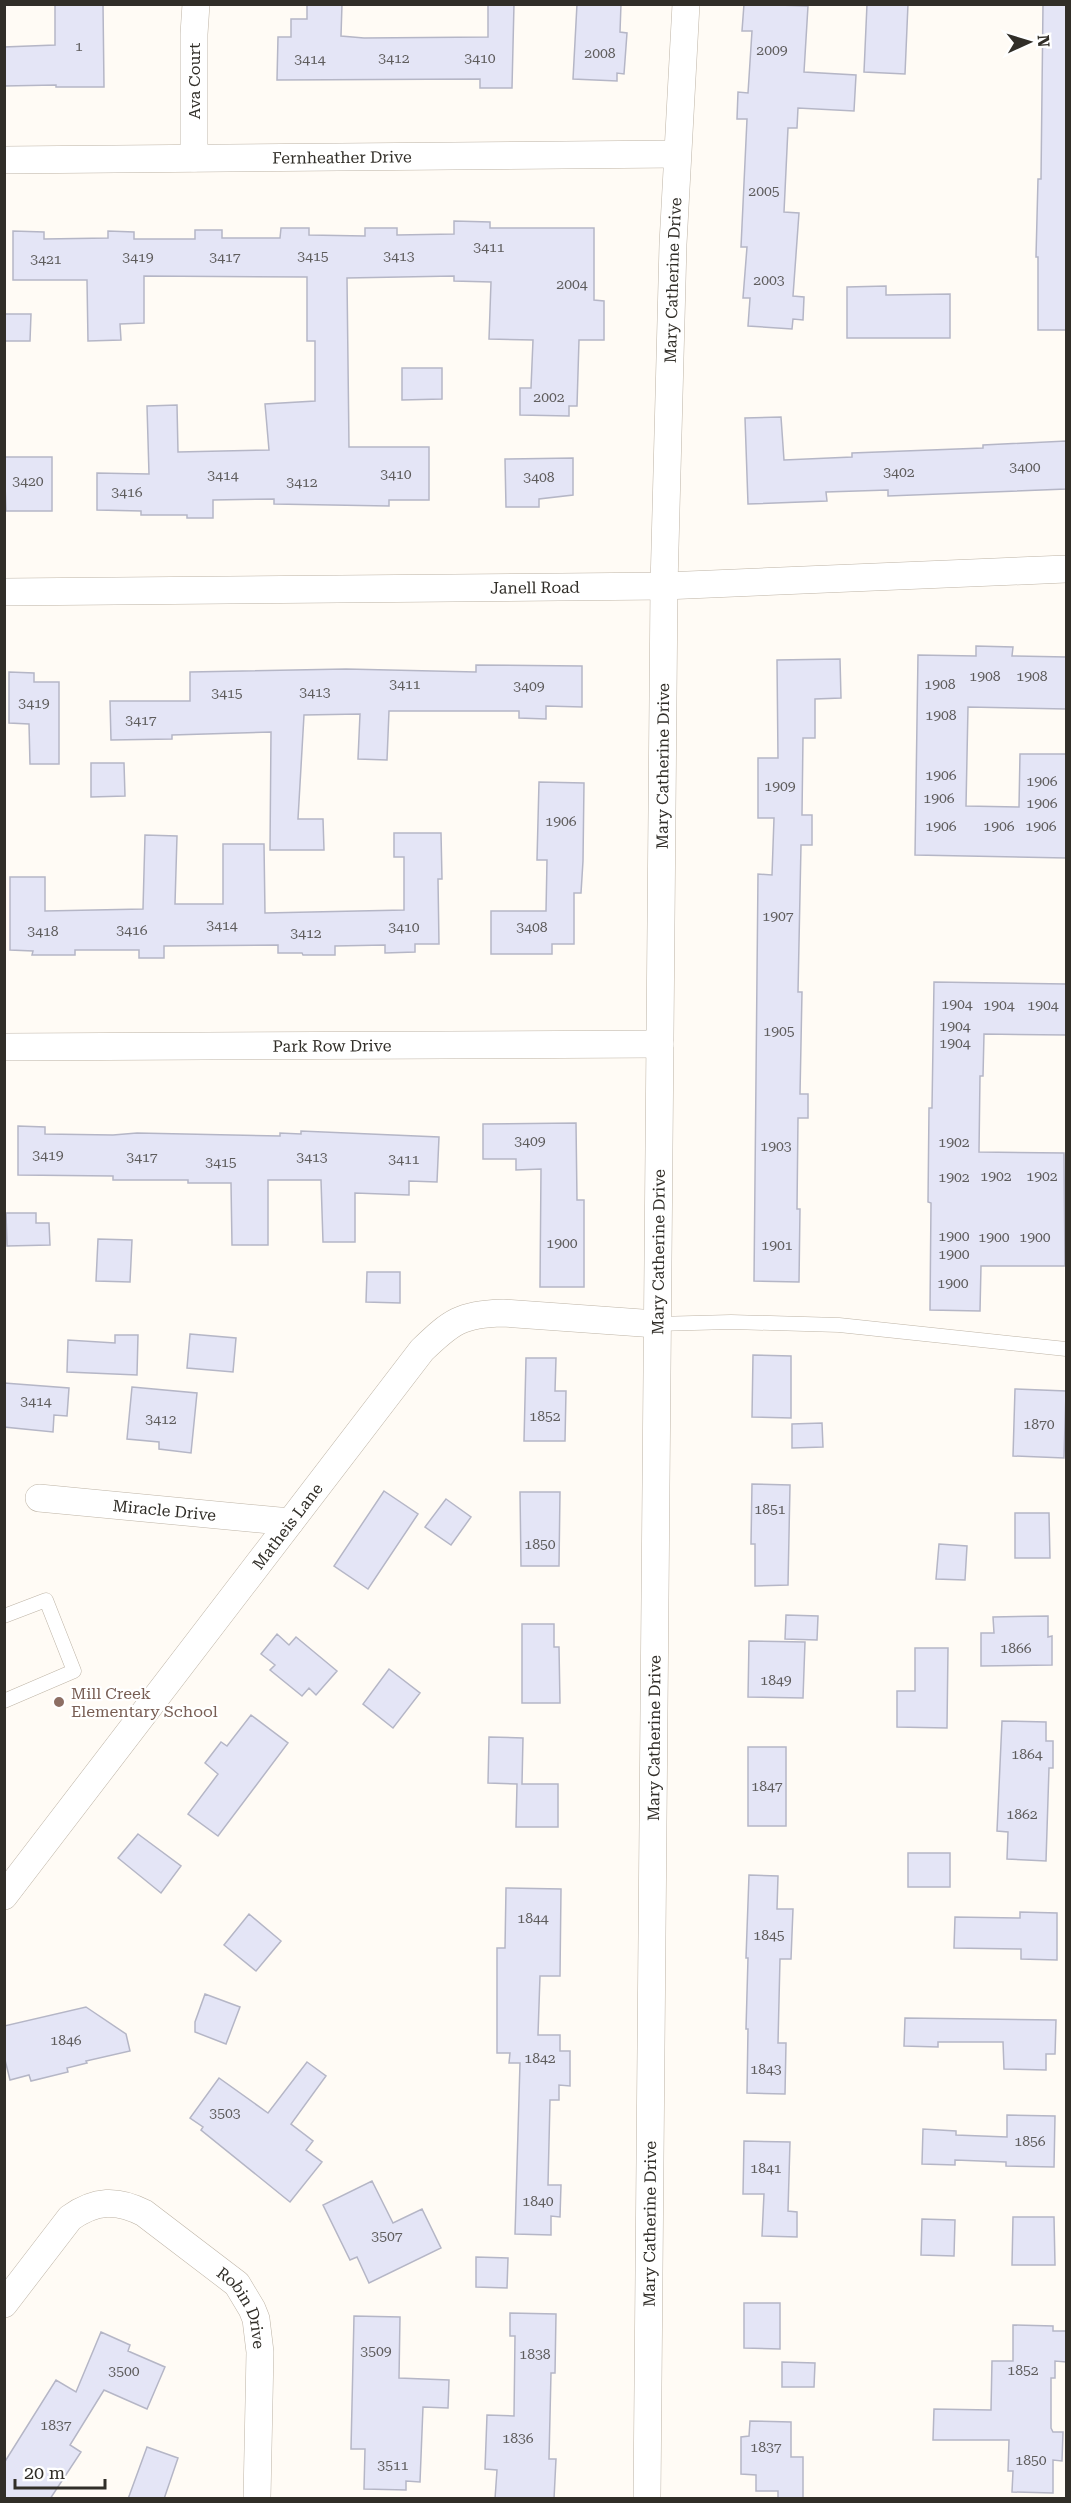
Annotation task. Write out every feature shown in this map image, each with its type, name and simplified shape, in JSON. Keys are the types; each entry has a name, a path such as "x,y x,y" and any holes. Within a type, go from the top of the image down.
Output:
{"street":[{"name":"Ava Court","path":"194,158 196,4"},
{"name":"Mary Catherine Drive","path":"646,2499 664,586 677,154 686,4"},
{"name":"Fernheather Drive","path":"4,160 677,154"},
{"name":"Janell Road","path":"4,592 664,586 1066,569"},
{"name":"Park Row Drive","path":"4,1047 660,1044"},
{"name":"Matheis Lane","path":"8,1885 422,1350 440,1333 460,1318 478,1313 656,1324"},
{"name":"Miracle Drive","path":"39,1498 290,1522"},
{"name":"Robin Drive","path":"4,2304 70,2218 93,2205 114,2202 144,2213 237,2284 256,2319 260,2352 257,2499"}],"lane":[{"path":"656,1324 731,1322 838,1325 1066,1349"},
{"path":"4,1616 46,1600 74,1671 4,1701"}],"building":[{"path":"55,4 103,4 104,87 4,86 4,47 55,45"},
{"path":"307,4 342,4 341,36 364,38 488,37 488,4 514,4 512,88 480,88 480,79 277,80 278,37 291,37 291,19 307,19"},
{"path":"577,4 621,4 620,32 627,33 624,74 617,73 617,81 573,79"},
{"path":"744,4 808,6 804,72 856,75 854,111 798,108 797,128 788,128 784,212 799,213 793,296 804,297 803,320 793,319 792,329 748,326 750,298 743,298 747,247 741,247 747,119 737,119 738,92 748,93 752,31 742,31"},
{"path":"867,4 908,4 905,74 864,72"},
{"path":"1043,4 1066,4 1066,330 1038,330 1038,257 1036,257 1038,179 1041,179"},
{"path":"454,221 490,222 490,228 594,228 594,300 604,301 604,340 579,340 577,406 569,406 569,416 520,415 520,388 531,388 533,340 489,339 491,282 454,281 454,276 347,278 349,447 429,447 429,500 389,500 389,506 274,504 274,499 213,500 213,518 187,518 187,515 141,515 141,511 97,510 97,473 149,474 147,406 177,405 178,452 269,450 265,404 315,401 315,341 307,341 307,277 144,276 144,323 120,324 121,340 88,341 87,280 13,280 13,231 44,232 44,239 108,238 108,231 134,232 134,239 195,239 195,230 222,230 222,238 280,238 281,228 309,228 309,235 365,236 365,228 397,228 397,235 454,234"},
{"path":"886,286 886,295 950,294 950,338 847,338 847,287"},
{"path":"4,314 31,314 30,341 4,341"},
{"path":"402,368 442,368 442,399 402,400"},
{"path":"781,417 784,460 852,457 852,453 983,448 983,445 1066,441 1066,489 888,496 888,490 826,492 827,501 748,504 745,418"},
{"path":"4,457 52,457 52,511 6,511"},
{"path":"573,458 573,495 539,499 539,507 506,507 505,459"},
{"path":"976,646 1013,647 1012,656 1066,657 1066,709 968,707 966,806 1019,807 1020,754 1066,754 1066,858 915,855 918,655 976,656"},
{"path":"840,659 841,698 815,699 815,738 803,738 802,815 812,815 812,845 801,845 798,992 802,992 800,1094 808,1094 808,1118 798,1118 799,1282 754,1281 758,874 772,875 774,818 758,818 758,758 778,758 777,660"},
{"path":"476,665 582,666 582,707 546,706 546,719 519,718 519,711 389,711 387,760 358,759 360,714 304,715 298,819 323,819 324,850 270,850 271,732 172,735 172,739 111,740 110,701 190,701 190,672 346,669 476,672"},
{"path":"9,672 34,673 34,682 59,682 59,764 30,764 29,724 9,723"},
{"path":"91,763 124,763 125,796 91,797"},
{"path":"539,782 584,783 583,861 581,893 574,893 574,944 552,944 552,954 491,954 491,911 546,911 547,860 537,860"},
{"path":"394,833 441,833 442,879 438,879 439,944 415,944 415,952 385,953 385,945 335,946 335,955 278,953 278,945 164,946 164,958 139,958 139,950 75,950 75,955 32,955 33,951 10,950 10,877 45,877 45,911 143,909 145,835 177,836 175,904 223,904 223,844 264,844 265,913 404,910 404,857 394,857"},
{"path":"934,982 1066,984 1066,1035 984,1034 983,1076 980,1076 979,1152 1064,1153 1065,1266 981,1266 980,1311 930,1310 929,1108 932,1108"},
{"path":"576,1123 577,1200 584,1200 584,1287 540,1287 541,1169 516,1170 516,1159 483,1159 483,1124"},
{"path":"18,1126 45,1127 45,1134 280,1136 280,1133 301,1134 301,1131 439,1137 437,1182 409,1181 409,1195 355,1193 355,1242 323,1242 321,1180 268,1180 268,1245 232,1245 231,1183 188,1183 188,1180 113,1180 113,1176 18,1175"},
{"path":"6,1213 36,1213 36,1223 49,1223 50,1245 7,1246"},
{"path":"98,1239 132,1240 130,1282 96,1281"},
{"path":"367,1272 400,1272 400,1303 366,1302"},
{"path":"190,1334 236,1338 233,1372 187,1368"},
{"path":"115,1335 138,1335 137,1375 67,1372 68,1340 115,1343"},
{"path":"753,1355 791,1356 791,1418 752,1417"},
{"path":"526,1358 556,1358 555,1391 566,1391 565,1441 524,1441"},
{"path":"4,1383 69,1388 67,1416 54,1415 53,1432 4,1427"},
{"path":"132,1387 197,1393 191,1453 159,1449 159,1442 127,1439"},
{"path":"1015,1389 1066,1391 1064,1458 1013,1456"},
{"path":"822,1423 823,1447 792,1448 792,1424"},
{"path":"752,1484 790,1485 788,1585 755,1586 755,1544 751,1544"},
{"path":"384,1491 418,1514 368,1589 334,1566"},
{"path":"520,1492 560,1492 559,1566 521,1566"},
{"path":"446,1499 471,1517 451,1545 425,1527"},
{"path":"1015,1513 1049,1513 1050,1558 1015,1558"},
{"path":"939,1544 967,1546 965,1580 936,1579"},
{"path":"786,1615 818,1616 817,1640 785,1639"},
{"path":"1048,1616 1048,1637 1052,1636 1052,1665 981,1666 981,1633 994,1633 993,1617"},
{"path":"522,1624 554,1624 554,1647 559,1647 560,1703 522,1703"},
{"path":"277,1634 289,1645 296,1637 337,1671 316,1695 309,1688 302,1696 270,1670 275,1665 261,1654"},
{"path":"749,1641 805,1642 803,1698 748,1697"},
{"path":"915,1648 948,1648 947,1728 897,1727 897,1691 915,1691"},
{"path":"389,1669 420,1693 393,1728 363,1704"},
{"path":"251,1715 288,1743 218,1836 188,1814 218,1774 205,1763 221,1742 227,1746"},
{"path":"1002,1721 1046,1722 1046,1741 1053,1741 1053,1768 1049,1768 1046,1861 1007,1859 1008,1832 997,1831"},
{"path":"489,1737 523,1738 522,1784 558,1784 558,1827 516,1827 517,1784 488,1783"},
{"path":"748,1747 786,1747 786,1826 748,1826"},
{"path":"138,1834 181,1866 161,1893 118,1858"},
{"path":"908,1853 950,1853 950,1887 908,1887"},
{"path":"749,1875 778,1876 777,1909 793,1909 791,1959 780,1959 778,2043 786,2043 785,2094 747,2093 748,1958 746,1958"},
{"path":"506,1888 561,1889 560,1976 540,1976 538,2035 560,2035 560,2051 570,2051 570,2086 559,2085 559,2100 550,2100 548,2185 561,2185 560,2217 551,2216 551,2235 515,2234 520,2063 509,2063 510,2053 497,2053 497,1948 505,1948"},
{"path":"1020,1912 1057,1913 1057,1960 1021,1959 1021,1949 954,1948 955,1917 1020,1918"},
{"path":"249,1914 281,1941 256,1971 224,1945"},
{"path":"205,1994 240,2007 226,2044 195,2032 195,2022"},
{"path":"86,2007 126,2034 130,2051 86,2061 87,2063 67,2068 68,2072 31,2081 29,2075 10,2080 4,2056 4,2026"},
{"path":"905,2018 1056,2020 1055,2054 1046,2054 1046,2070 1004,2069 1003,2042 938,2042 938,2047 904,2046"},
{"path":"307,2062 326,2076 291,2124 313,2141 306,2150 322,2162 290,2202 201,2130 203,2127 190,2118 219,2078 268,2113"},
{"path":"1007,2115 1055,2116 1054,2167 1006,2166 1006,2162 955,2160 955,2165 922,2164 923,2129 956,2131 956,2135 1007,2137"},
{"path":"744,2141 790,2142 788,2211 797,2212 797,2237 762,2236 764,2194 743,2194"},
{"path":"372,2181 393,2223 422,2209 441,2248 369,2283 357,2257 350,2260 323,2205"},
{"path":"1013,2217 1054,2217 1055,2265 1012,2265"},
{"path":"922,2219 955,2220 954,2256 921,2255"},
{"path":"476,2257 508,2258 507,2288 476,2287"},
{"path":"744,2303 780,2303 780,2349 744,2348"},
{"path":"510,2313 556,2314 555,2373 551,2373 549,2459 556,2459 554,2499 495,2499 497,2470 485,2469 487,2415 514,2416 515,2336 510,2336"},
{"path":"354,2316 400,2317 399,2378 449,2380 448,2408 423,2407 420,2482 406,2481 406,2490 364,2489 365,2449 351,2449"},
{"path":"1013,2325 1053,2326 1053,2331 1066,2331 1066,2362 1055,2361 1055,2378 1051,2378 1051,2428 1053,2432 1063,2432 1062,2461 1053,2460 1053,2493 1012,2492 1013,2471 1008,2471 1009,2440 933,2440 934,2409 991,2410 992,2361 1013,2361"},
{"path":"101,2332 130,2345 128,2351 165,2367 147,2409 104,2390 70,2445 81,2452 50,2499 4,2499 4,2463 56,2380 76,2392"},
{"path":"782,2362 815,2363 814,2387 782,2387"},
{"path":"750,2421 791,2422 791,2457 803,2457 803,2499 778,2499 778,2491 756,2491 756,2475 741,2474 741,2437 749,2436"},
{"path":"147,2447 178,2458 164,2499 128,2499"}],"place":[{"name":"Mill Creek Elementary School","path":"59,1702"}]}
